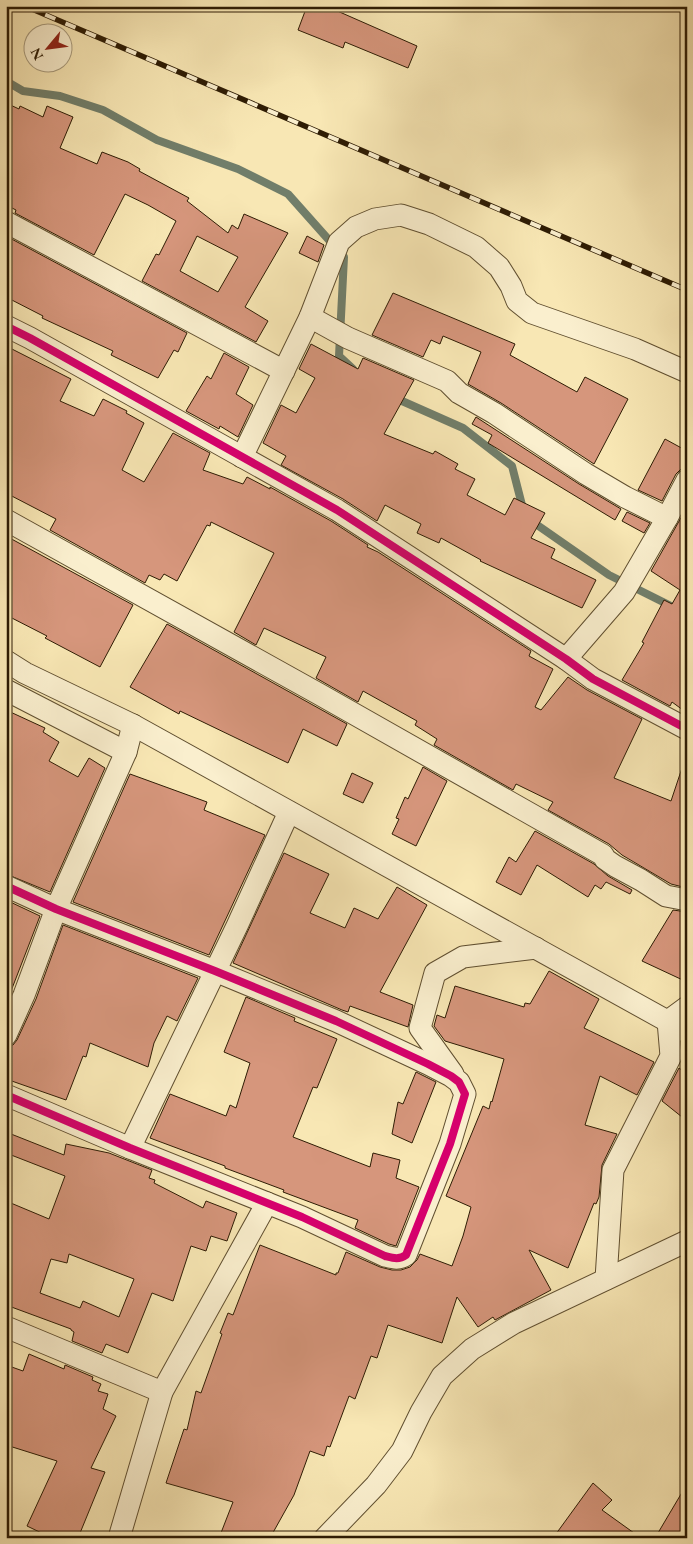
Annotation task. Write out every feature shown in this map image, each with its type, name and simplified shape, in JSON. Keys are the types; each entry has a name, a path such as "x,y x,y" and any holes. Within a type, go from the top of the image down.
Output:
{"street":[{"path":"242,457 310,317 339,242 356,227 375,219 401,215 429,224 476,247 499,267 511,286 517,301 532,313 636,350 687,372"},
{"path":"6,222 284,372"},
{"path":"310,317 348,338 447,381 459,393 494,413 586,474 624,497 667,518"},
{"path":"6,326 337,510 594,679 687,729"},
{"path":"566,659 624,592 687,480"},
{"path":"6,520 456,771 603,855 605,859 615,866 666,896 687,900"},
{"path":"6,662 133,725 687,1032"},
{"path":"6,690 126,752"},
{"path":"6,1035 24,995 56,909 126,752 133,725"},
{"path":"130,1148 289,812"},
{"path":"6,886 56,909 215,971 386,1044 428,1064 459,1082"},
{"path":"6,1095 130,1148 267,1203 385,1256 402,1258 406,1255 450,1144 465,1094 459,1082 420,1028 436,972 463,957 536,948"},
{"path":"668,1021 687,1007"},
{"path":"606,1279 613,1170 671,1056 668,1021"},
{"path":"119,1538 162,1392 267,1203"},
{"path":"325,1538 376,1485 402,1452 421,1412 442,1376 472,1349 514,1323 687,1241"},
{"path":"6,1326 162,1392"}],"building":[{"path":"307,6 326,6 417,46 408,68 345,42 343,48 298,30"},
{"path":"6,103 19,109 20,106 43,117 47,106 73,117 60,148 97,164 102,152 128,162 140,169 139,171 189,198 187,201 228,233 232,225 238,229 244,214 288,233 245,307 268,321 256,342 142,281 156,254 159,255 176,221 125,194 94,255 15,213 16,210 6,205","holes":["197,236 238,257 218,292 180,271"]},
{"path":"6,236 187,333 178,352 174,350 158,378 111,355 113,351 42,318 43,316 6,297"},
{"path":"307,236 324,245 318,262 299,253"},
{"path":"393,293 515,344 510,355 577,392 585,377 628,399 594,464 501,403 468,384 481,352 443,336 440,344 431,340 423,357 372,335"},
{"path":"311,344 358,369 363,358 414,380 384,434 433,454 435,451 458,464 455,469 475,479 467,495 505,515 514,498 545,513 531,538 555,549 551,558 596,580 582,608 480,561 441,538 439,543 417,533 421,524 385,505 377,521 343,499 281,465 286,456 263,443 281,405 296,413 315,378 299,369"},
{"path":"6,346 71,379 60,401 94,416 103,399 127,411 126,413 144,423 122,470 144,482 173,433 210,453 203,470 243,484 247,477 270,489 270,487 331,521 368,545 367,547 378,552 531,651 529,656 553,669 535,707 541,710 568,677 587,690 642,719 614,778 671,801 683,765 687,765 687,878 683,887 671,884 622,855 609,844 548,810 553,802 516,784 513,790 434,745 437,739 415,725 417,721 363,691 358,702 316,678 326,657 264,628 256,645 234,632 274,553 211,522 210,526 207,525 177,581 164,574 160,580 149,575 145,583 50,530 56,519 6,493"},
{"path":"224,353 249,367 236,394 253,405 238,437 220,426 219,429 186,411 207,376 211,379"},
{"path":"476,417 621,509 615,520 488,443 492,435 472,424"},
{"path":"665,439 687,451 687,468 681,469 676,474 662,501 638,490"},
{"path":"687,507 687,713 672,702 670,706 622,680 644,643 642,642 664,600 672,604 680,590 651,571"},
{"path":"627,512 650,523 644,533 622,521"},
{"path":"6,536 133,605 100,667 6,615"},
{"path":"167,624 347,724 337,746 303,729 288,763 180,711 179,714 130,687"},
{"path":"6,710 45,728 43,732 59,742 49,761 78,777 89,758 105,768 50,892 6,874"},
{"path":"423,767 447,781 416,846 392,834 399,819 396,818 405,797 408,799"},
{"path":"352,773 373,783 363,803 343,794"},
{"path":"130,774 207,802 204,810 265,835 209,955 73,902"},
{"path":"535,831 594,864 608,876 632,890 630,894 606,882 601,889 595,885 588,897 537,865 521,895 496,882 509,857 516,862"},
{"path":"284,853 329,874 310,913 345,928 354,908 378,919 397,887 427,905 380,992 413,1005 408,1027 350,1006 348,1012 342,1010 233,963"},
{"path":"6,900 40,916 6,1004"},
{"path":"673,910 687,912 687,982 642,961"},
{"path":"63,925 198,978 177,1021 167,1016 154,1043 148,1067 90,1043 86,1057 83,1056 66,1100 6,1079 6,1047 13,1045 17,1040 36,999"},
{"path":"549,971 599,999 584,1028 654,1062 637,1095 600,1076 585,1125 617,1134 602,1165 599,1197 596,1204 594,1203 568,1268 529,1250 551,1290 495,1320 493,1317 478,1327 457,1297 442,1343 388,1325 377,1358 371,1356 355,1399 349,1396 330,1447 327,1446 324,1456 310,1451 294,1495 270,1538 219,1538 233,1502 166,1483 184,1429 187,1430 196,1391 201,1393 222,1334 220,1333 228,1313 233,1315 260,1245 336,1275 346,1252 380,1267 392,1270 410,1267 420,1254 452,1266 471,1207 446,1196 483,1106 489,1109 492,1102 504,1059 445,1041 434,1026 437,1015 445,1018 455,986 524,1007 525,1003 530,1004"},
{"path":"246,997 295,1018 294,1021 337,1039 317,1088 313,1087 293,1137 370,1167 373,1153 400,1160 396,1178 419,1187 396,1246 355,1228 358,1220 150,1138 170,1094 226,1116 230,1105 236,1108 250,1063 224,1052"},
{"path":"679,1068 687,1074 687,1121 662,1101"},
{"path":"416,1072 436,1082 412,1143 392,1134 398,1102 403,1104"},
{"path":"6,1132 64,1155 66,1144 109,1153 152,1170 149,1178 155,1180 154,1183 203,1208 206,1201 237,1213 227,1241 211,1236 206,1251 191,1246 173,1301 152,1293 128,1353 106,1344 102,1353 72,1341 74,1332 71,1329 6,1305 6,1201 49,1219 65,1176 6,1153","holes":["69,1254 134,1279 119,1317 83,1301 80,1308 40,1293 51,1259 67,1263"]},
{"path":"29,1354 64,1369 65,1365 93,1377 92,1380 101,1384 98,1391 108,1394 103,1409 116,1416 91,1468 105,1472 78,1538 52,1538 27,1526 57,1461 6,1445 6,1365 23,1371"},
{"path":"593,1483 612,1500 602,1510 641,1538 553,1538"},
{"path":"687,1484 687,1538 655,1538"}],"waterway":[{"path":"6,81 23,91 60,96 103,110 157,140 238,169 288,194 344,257 339,356 353,369"},
{"path":"393,397 463,428 512,466 523,509"},
{"path":"530,520 609,575 671,606"}],"railway":[{"path":"25,6 687,290"}],"cycle path":[{"path":"6,326 337,510 566,659 593,679 687,729"},
{"path":"6,886 56,909 336,1021 451,1076 459,1082 465,1094 450,1144 406,1255 401,1258 385,1256 302,1217 130,1148 6,1095"}]}
